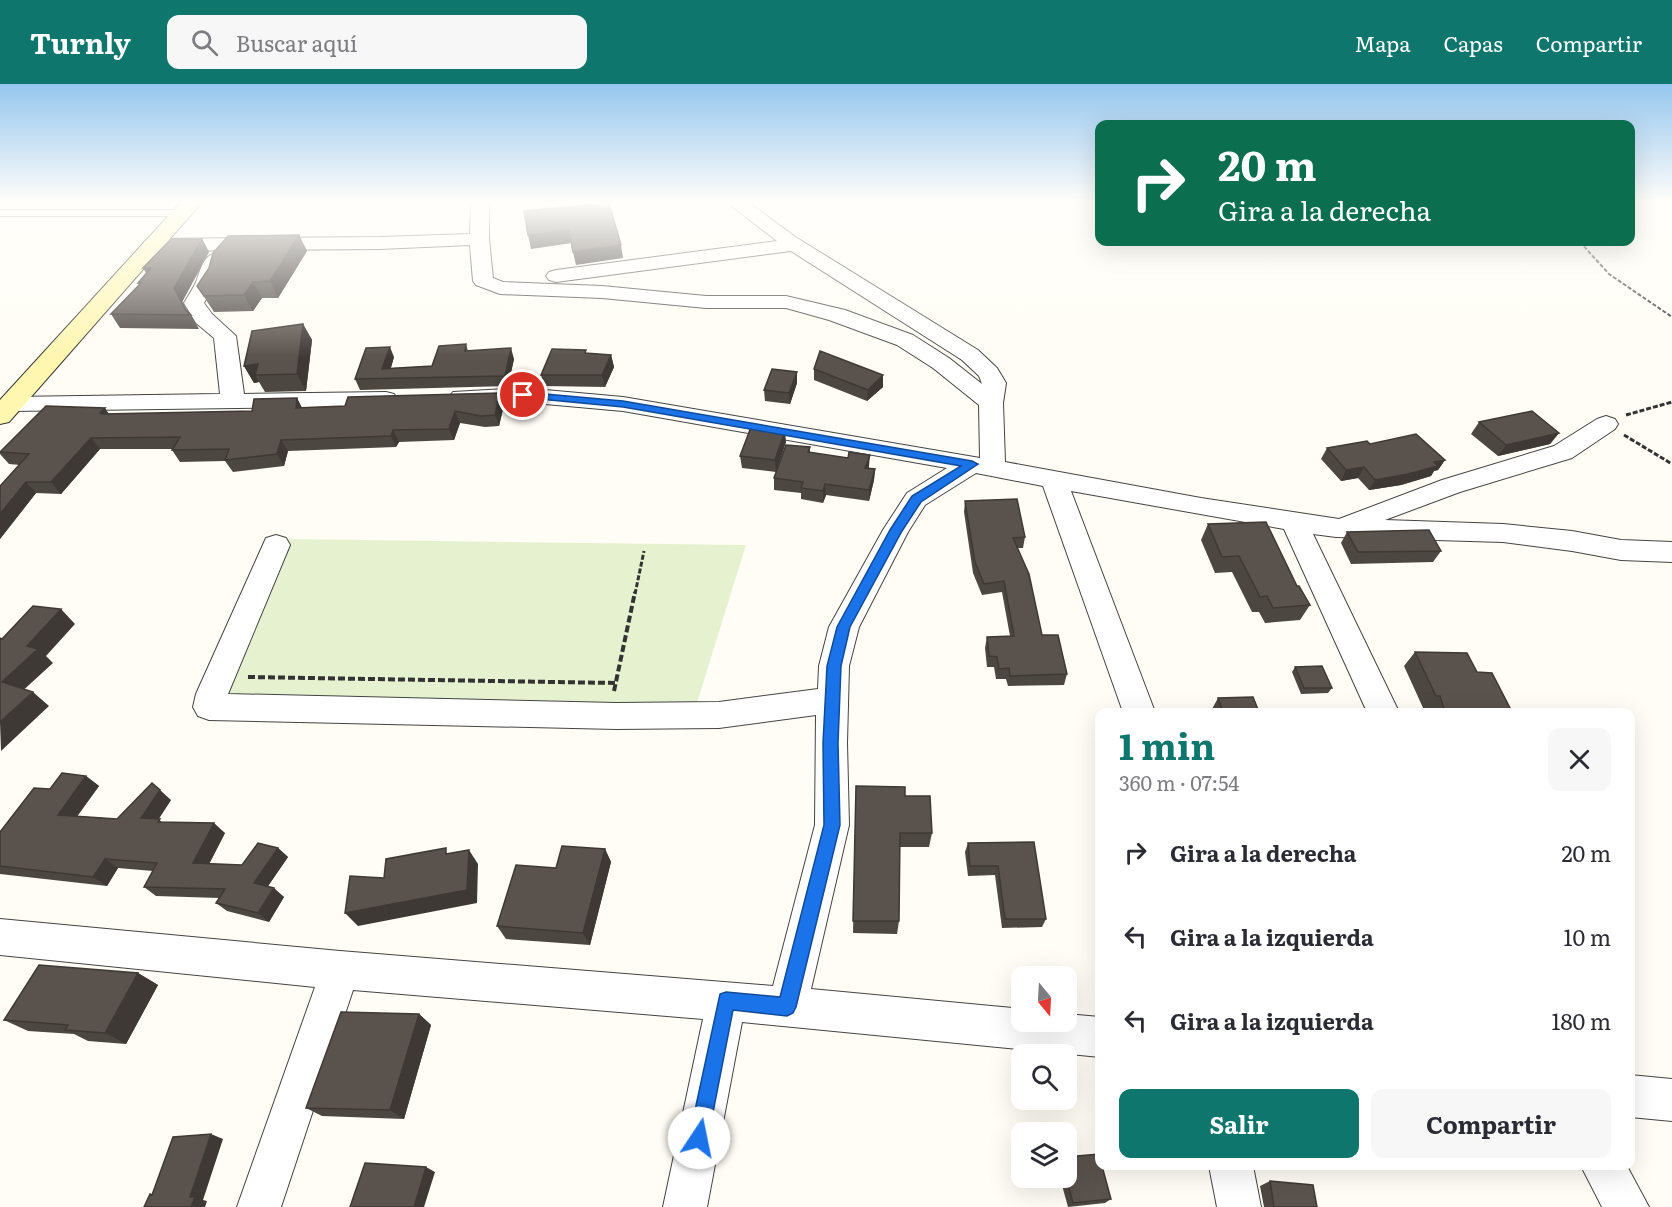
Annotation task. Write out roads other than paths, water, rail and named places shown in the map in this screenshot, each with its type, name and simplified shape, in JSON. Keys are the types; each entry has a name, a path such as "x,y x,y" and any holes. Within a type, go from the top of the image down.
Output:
{"main road":[{"path":"6,410 145,253"}],"street":[{"path":"222,253 210,267 206,283 194,303 204,318 225,336 233,402"},
{"path":"480,253 483,281 500,288 602,292 706,302 786,302 837,315 905,340 941,363 991,403"},
{"path":"492,285 731,253"},
{"path":"807,253 970,355 989,373 994,383 983,466"},
{"path":"6,410 523,395 623,404 983,466 1054,481 1336,528 1503,533 1621,550 1672,552"},
{"path":"1336,528 1451,486 1563,452 1606,424"},
{"path":"787,1007 832,825 831,743 834,666 844,627 896,530 916,499 983,466"},
{"path":"1054,481 1137,708"},
{"path":"1294,521 1381,708"},
{"path":"276,545 212,694 209,707 609,716 719,715 833,700"},
{"path":"0,937 340,970 726,1001 1095,1037"},
{"path":"258,1207 340,970"},
{"path":"685,1207 726,1001"},
{"path":"1635,1096 1672,1100"},
{"path":"1232,1170 1239,1207"},
{"path":"1605,1170 1627,1207"}]}
